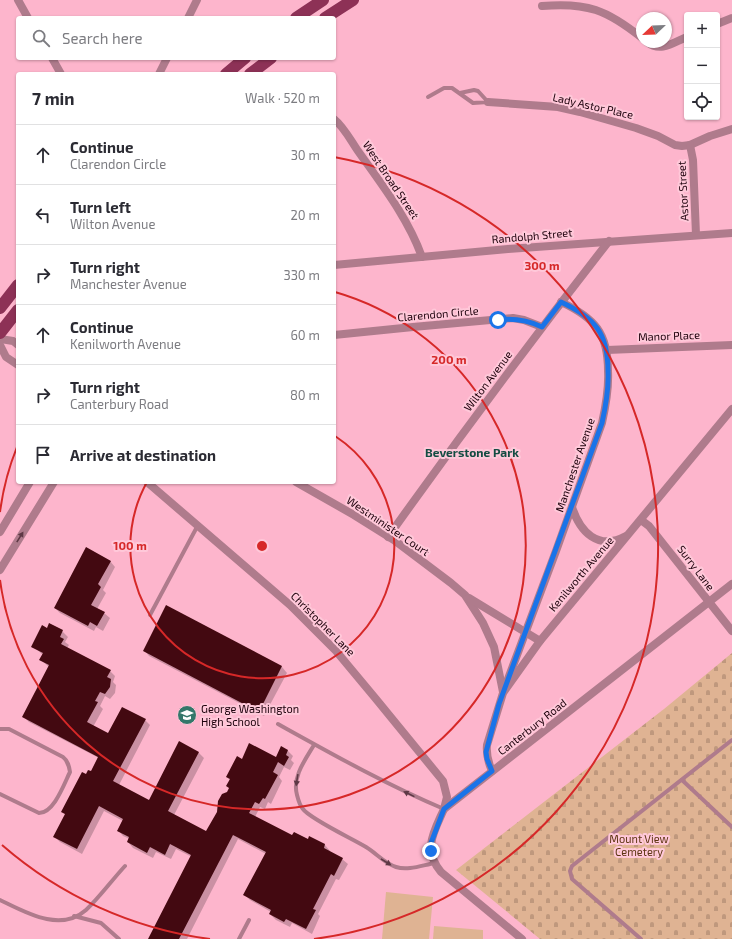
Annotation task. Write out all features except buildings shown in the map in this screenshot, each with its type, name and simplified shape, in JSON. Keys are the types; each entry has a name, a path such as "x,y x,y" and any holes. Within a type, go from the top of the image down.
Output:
{"main road":[{"path":"299,16 323,0"},
{"path":"328,16 353,0"},
{"path":"228,72 243,60"},
{"path":"253,72 268,60"},
{"path":"0,308 16,288"},
{"path":"0,333 16,313"}],"street":[{"path":"18,0 27,16"},
{"path":"189,16 197,0"},
{"path":"542,6 571,5 591,8 612,16 636,34"},
{"path":"720,23 732,18"},
{"path":"672,44 684,38"},
{"path":"53,60 60,72"},
{"path":"160,72 166,60"},
{"name":"Lady Astor Place","path":"488,102 558,107 636,128 658,136 675,145 690,145"},
{"name":"West Broad Street","path":"336,123 363,158 404,218 417,241 422,257"},
{"path":"690,145 710,136 732,130"},
{"name":"Astor Street","path":"690,145 694,160 696,235"},
{"name":"Randolph Street","path":"336,265 609,241 732,234"},
{"name":"Wilton Avenue","path":"388,537 458,439 609,241"},
{"name":"Manchester Avenue","path":"503,693 572,507 602,423 607,402 609,383 607,350 604,340 598,329 591,321 561,302"},
{"name":"Clarendon Circle","path":"336,336 512,318 524,320 542,327"},
{"path":"0,338 13,341 16,343"},
{"path":"0,345 6,357 16,364"},
{"name":"Manor Place","path":"607,350 732,345"},
{"name":"Kenilworth Avenue","path":"492,771 487,759 487,744 503,693 540,642 732,409"},
{"path":"0,532 29,484"},
{"path":"0,570 53,484"},
{"name":"Christopher Lane","path":"149,484 290,605 336,651 444,781 447,797 444,809"},
{"name":"Westminister Court","path":"300,484 354,515 388,537 452,583 465,595 540,642"},
{"path":"572,507 581,527 592,537 598,540 614,541 627,535"},
{"name":"Surry Lane","path":"641,520 650,526 732,631"},
{"name":"Canterbury Road","path":"444,809 732,584"},
{"name":"Westminister Court","path":"465,595 483,623 494,647 503,693"},
{"path":"444,809 431,843 431,851 435,863 441,872 522,939"}],"lane":[{"path":"428,97 444,88 452,88 473,103 488,102"},
{"path":"460,93 474,90 478,91 488,102"},
{"path":"150,615 198,525"},
{"path":"278,724 314,745 412,796 444,809"},
{"path":"0,729 9,729 63,756 67,760 70,772 52,807 43,813 39,813 0,794"},
{"path":"640,939 572,879 570,871 572,866 732,740"},
{"path":"314,745 298,772 296,784 297,795 303,810 314,818 367,848 395,867 403,869 435,863"},
{"path":"682,780 732,827"},
{"path":"0,900 39,917 64,920 85,910 125,866"},
{"path":"74,916 101,923 119,939"},
{"path":"239,939 249,920"}],"green space":[{"name":"Mount View Cemetery","path":"732,653 732,939 540,939 456,870 664,709"},
{"path":"386,892 433,897 429,939 382,939"},
{"path":"434,926 483,930 483,939 433,939"}],"place":[{"name":"George Washington High School","path":"187,715"}],"district":[{"name":"Beverstone Park","path":"472,453"}],"route":[{"path":"431,851 431,843 444,809 492,771 486,752 499,704 602,423 607,402 609,383 607,350 598,329 582,314 561,302 542,327 524,320 512,318 498,320"}]}
